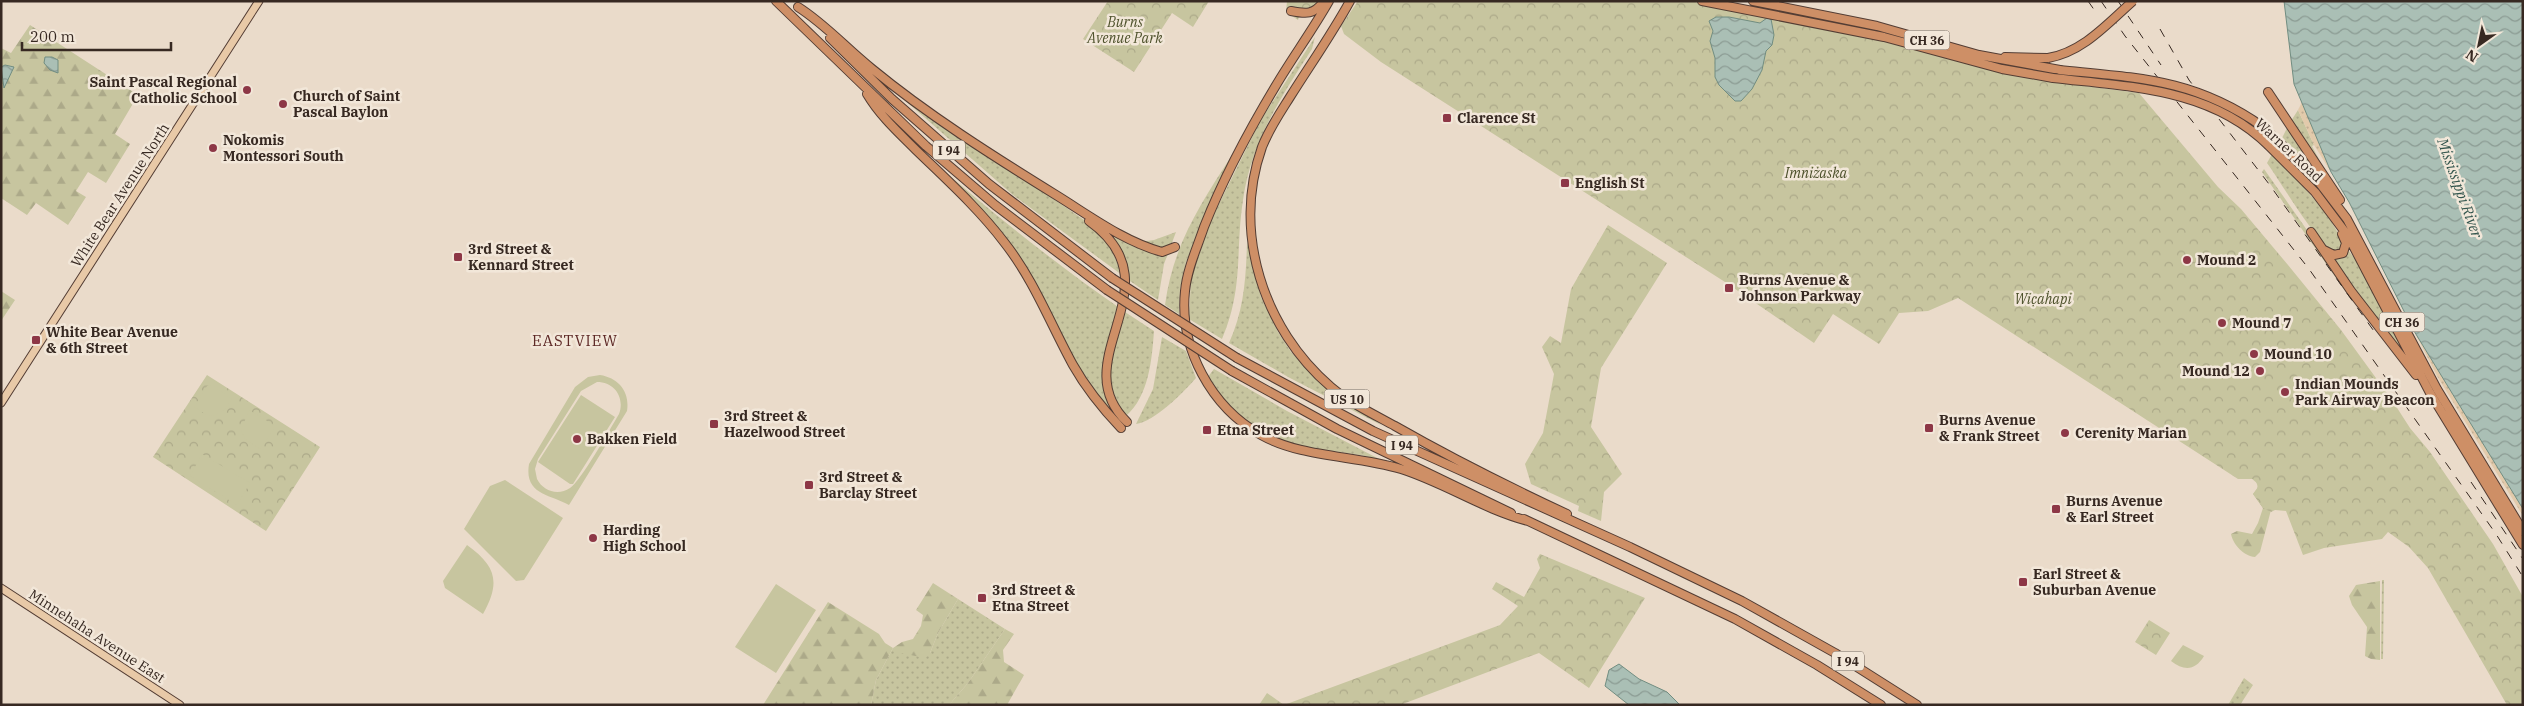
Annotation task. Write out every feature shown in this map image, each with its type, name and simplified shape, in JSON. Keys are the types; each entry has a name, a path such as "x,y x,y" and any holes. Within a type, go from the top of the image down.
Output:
{"highway":[{"name":"I 94","path":"776,1 926,146 995,205 1107,290 1232,371 1337,429 1736,620 1817,665 1881,705"},
{"path":"1291,11 1311,14 1324,1"},
{"path":"1329,1 1274,88 1222,186 1190,268 1185,290 1186,320 1188,336 1196,362 1212,391 1237,419 1260,435 1279,444 1386,464 1419,476 1500,513 1528,521"},
{"name":"Warner Road","path":"1702,1 1884,37 1995,67 2053,78 2179,95 2230,116 2269,146 2322,200 2360,256 2436,403 2523,545"},
{"name":"Warner Road","path":"1753,1 1877,26 1979,55 2060,70 2147,79 2180,86 2226,103 2263,127 2287,148 2319,181 2341,209 2365,248 2437,389 2523,531"},
{"path":"1979,55 2048,58 2068,52 2081,45 2133,1"},
{"name":"US 10","path":"1350,2 1268,132 1254,175 1251,191 1250,223 1258,270 1278,322 1308,365 1346,398 1457,460 1603,536"},
{"name":"I 94","path":"795,4 939,142 989,184 1112,278 1237,358 1373,431 1572,519"},
{"path":"795,4 817,19 871,68 896,87 1038,184 1103,232 1119,257 1126,290 1123,312 1106,363 1105,379 1111,401 1124,425 1096,400 1077,372 1041,298 1004,242 874,106 862,86"},
{"path":"2268,92 2331,187 2365,248"},
{"path":"1038,184 1136,243 1162,252 1175,246"},
{"path":"2322,200 2345,239 2345,250 2339,255 2328,253 2311,232 2348,287 2436,403"},
{"name":"I 94","path":"1603,536 1749,605 1835,653 1917,705"}],"main road":[{"name":"White Bear Avenue North","path":"1,403 259,1"},
{"name":"Minnehaha Avenue East","path":"1,588 180,705"}],"green space":[{"name":"Burns Avenue Park","path":"1108,1 1209,1 1193,27 1172,13 1134,72 1083,39"},
{"path":"1287,1 1323,1 1317,9 1302,10 1298,20 1286,12"},
{"name":"Wic̣aḣapi","path":"1358,1 1690,1 1883,39 2055,82 2139,93 2218,187 2241,209 2341,330 2410,428 2430,452 2493,544 2523,597 2523,705 2507,705 2428,568 2409,547 2388,532 2382,539 2324,548 2303,555 2286,511 2275,510 2271,512 2263,508 2253,494 2258,487 2255,479 2238,479 1958,298 1928,311 1899,313 1879,344 1833,314 1814,343 1725,282 1381,62 1344,34 1341,26"},
{"path":"30,25 138,95 115,134 130,144 106,183 88,172 76,191 86,197 68,225 36,203 27,215 1,198 1,48 11,53"},
{"path":"1315,37 1312,49 1269,121 1253,159 1243,200 1236,286 1229,320 1222,339 1189,319 1191,278 1212,218 1260,121"},
{"path":"892,89 1093,226 1112,250 1122,275 1013,195"},
{"path":"2298,110 2314,145 2312,146 2322,165 2291,121"},
{"path":"2288,126 2325,183 2282,138"},
{"path":"2272,154 2325,212 2340,238 2342,248 2334,252 2318,237 2309,225 2267,163"},
{"path":"1232,155 1186,262 1180,289 1179,314 1165,305 1174,263 1181,244 1199,209"},
{"path":"936,164 1027,239 1121,309 1106,354 1104,379 1112,407 1121,423 1086,381 1028,273"},
{"path":"2264,169 2376,328 2343,288 2262,172"},
{"path":"1608,225 1667,263 1601,368 1591,427 1622,474 1604,492 1601,521 1578,511 1579,506 1531,484 1525,464 1543,433 1554,374 1542,347 1550,336 1561,343 1571,289"},
{"path":"1100,227 1139,242 1154,240 1176,232 1164,264 1158,300 1127,279 1126,272"},
{"path":"1247,242 1261,297 1278,332 1291,352 1328,390 1383,426 1290,378 1229,343 1241,306"},
{"path":"2348,250 2363,269 2406,353 2404,354 2332,258 2342,258"},
{"path":"1,291 15,300 1,321"},
{"path":"1125,312 1154,331 1148,377 1140,398 1126,416 1116,405 1108,380 1112,352"},
{"path":"1162,337 1186,351 1196,378 1160,412 1136,424 1153,389"},
{"path":"1214,369 1287,411 1381,460 1301,446 1272,437 1259,430 1247,422 1226,402 1207,378"},
{"path":"207,375 320,447 266,531 153,457"},
{"path":"600,375 613,379 618,383 627,398 627,411 569,505 534,488 530,482 529,464 575,387 588,377","holes":["597,382 609,385 617,392 621,402 619,414 581,476 570,488 556,492 543,487 537,479 535,469 538,459 581,391"]},
{"path":"212,385 232,399 225,409 214,416 207,415 194,407 207,386"},
{"name":"Bakken Field","path":"581,395 615,417 573,484 570,484 538,462"},
{"path":"249,410 272,424 274,429 260,449 245,439 241,430"},
{"path":"202,454 250,483 237,505 190,476"},
{"path":"2246,458 2271,510 2260,552 2255,557 2247,555 2240,549 2234,542 2231,534 2237,531 2252,534 2263,508 2253,494 2258,484 2251,478"},
{"path":"505,480 563,518 524,580 516,581 464,529 490,486"},
{"path":"467,545 484,560 493,575 492,593 483,614 445,588 443,581"},
{"path":"1540,554 1645,598 1589,688 1539,653 1400,705 1284,705 1500,625 1518,606 1492,589 1496,582 1524,597 1540,568 1537,559"},
{"path":"2382,580 2384,580 2383,659 2381,659"},
{"path":"2380,581 2380,660 2365,656 2367,627 2352,605 2349,596 2356,585"},
{"path":"933,583 958,599 938,633 930,653 925,658 901,653 893,648 902,642 913,639 921,626 923,615 916,610"},
{"path":"776,584 816,610 776,673 735,647"},
{"path":"958,599 1005,629 968,683 949,705 871,705 876,680 893,648 930,653 938,633"},
{"path":"828,602 879,634 885,643 893,648 876,680 871,705 763,705"},
{"path":"2149,620 2170,633 2156,655 2135,642"},
{"path":"1005,629 1014,634 1003,650 1004,662 1024,675 1007,705 949,705 968,683"},
{"path":"2183,645 2204,656 2197,665 2185,668 2171,661"},
{"path":"2244,678 2253,685 2240,705 2228,705"},
{"path":"1267,693 1284,705 1259,705"}],"sand":[{"path":"2302,102 2331,172 2314,145 2298,110"},
{"path":"2414,331 2523,509 2523,516 2437,376"}],"water":[{"name":"Mississippi River","path":"2284,1 2523,1 2523,509 2414,331 2349,202 2331,172 2294,84"},
{"path":"1716,17 1729,17 1760,23 1767,18 1771,19 1774,35 1772,45 1766,51 1762,70 1752,89 1741,101 1735,101 1719,85 1715,77 1715,58 1710,41 1713,31 1709,21"},
{"path":"45,57 52,57 58,60 58,73 50,70 44,63"},
{"path":"5,65 14,67 4,88 1,67"},
{"path":"1619,664 1639,679 1667,692 1680,705 1629,705 1605,686 1609,670"}],"railway":[{"path":"2088,1 2095,11"},
{"path":"2101,1 2125,36 2309,269 2496,534 2523,577"},
{"path":"2118,1 2161,65"},
{"path":"2160,29 2189,80 2269,184 2376,334"},
{"path":"2471,482 2523,559"}],"place":[{"name":"Saint Pascal Regional Catholic School","path":"247,90"},
{"name":"Church of Saint Pascal Baylon","path":"283,104"},
{"name":"Clarence St","path":"1447,118"},
{"name":"Nokomis Montessori South","path":"213,148"},
{"name":"English St","path":"1565,183"},
{"name":"3rd Street & Kennard Street","path":"458,257"},
{"name":"Mound 2","path":"2187,260"},
{"name":"Burns Avenue & Johnson Parkway","path":"1729,288"},
{"name":"Mound 7","path":"2222,323"},
{"name":"White Bear Avenue & 6th Street","path":"36,340"},
{"name":"Mound 10","path":"2254,354"},
{"name":"Mound 12","path":"2260,371"},
{"name":"Indian Mounds Park Airway Beacon","path":"2285,392"},
{"name":"3rd Street & Hazelwood Street","path":"714,424"},
{"name":"Burns Avenue & Frank Street","path":"1929,428"},
{"name":"Etna Street","path":"1207,430"},
{"name":"Cerenity Marian","path":"2065,433"},
{"name":"Bakken Field","path":"577,439"},
{"name":"3rd Street & Barclay Street","path":"809,485"},
{"name":"Burns Avenue & Earl Street","path":"2056,509"},
{"name":"Harding High School","path":"593,538"},
{"name":"Earl Street & Suburban Avenue","path":"2023,582"},
{"name":"3rd Street & Etna Street","path":"982,598"}],"district":[{"name":"EASTVIEW","path":"575,340"}],"park label":[{"name":"Imniżaska","path":"1816,173"}]}
